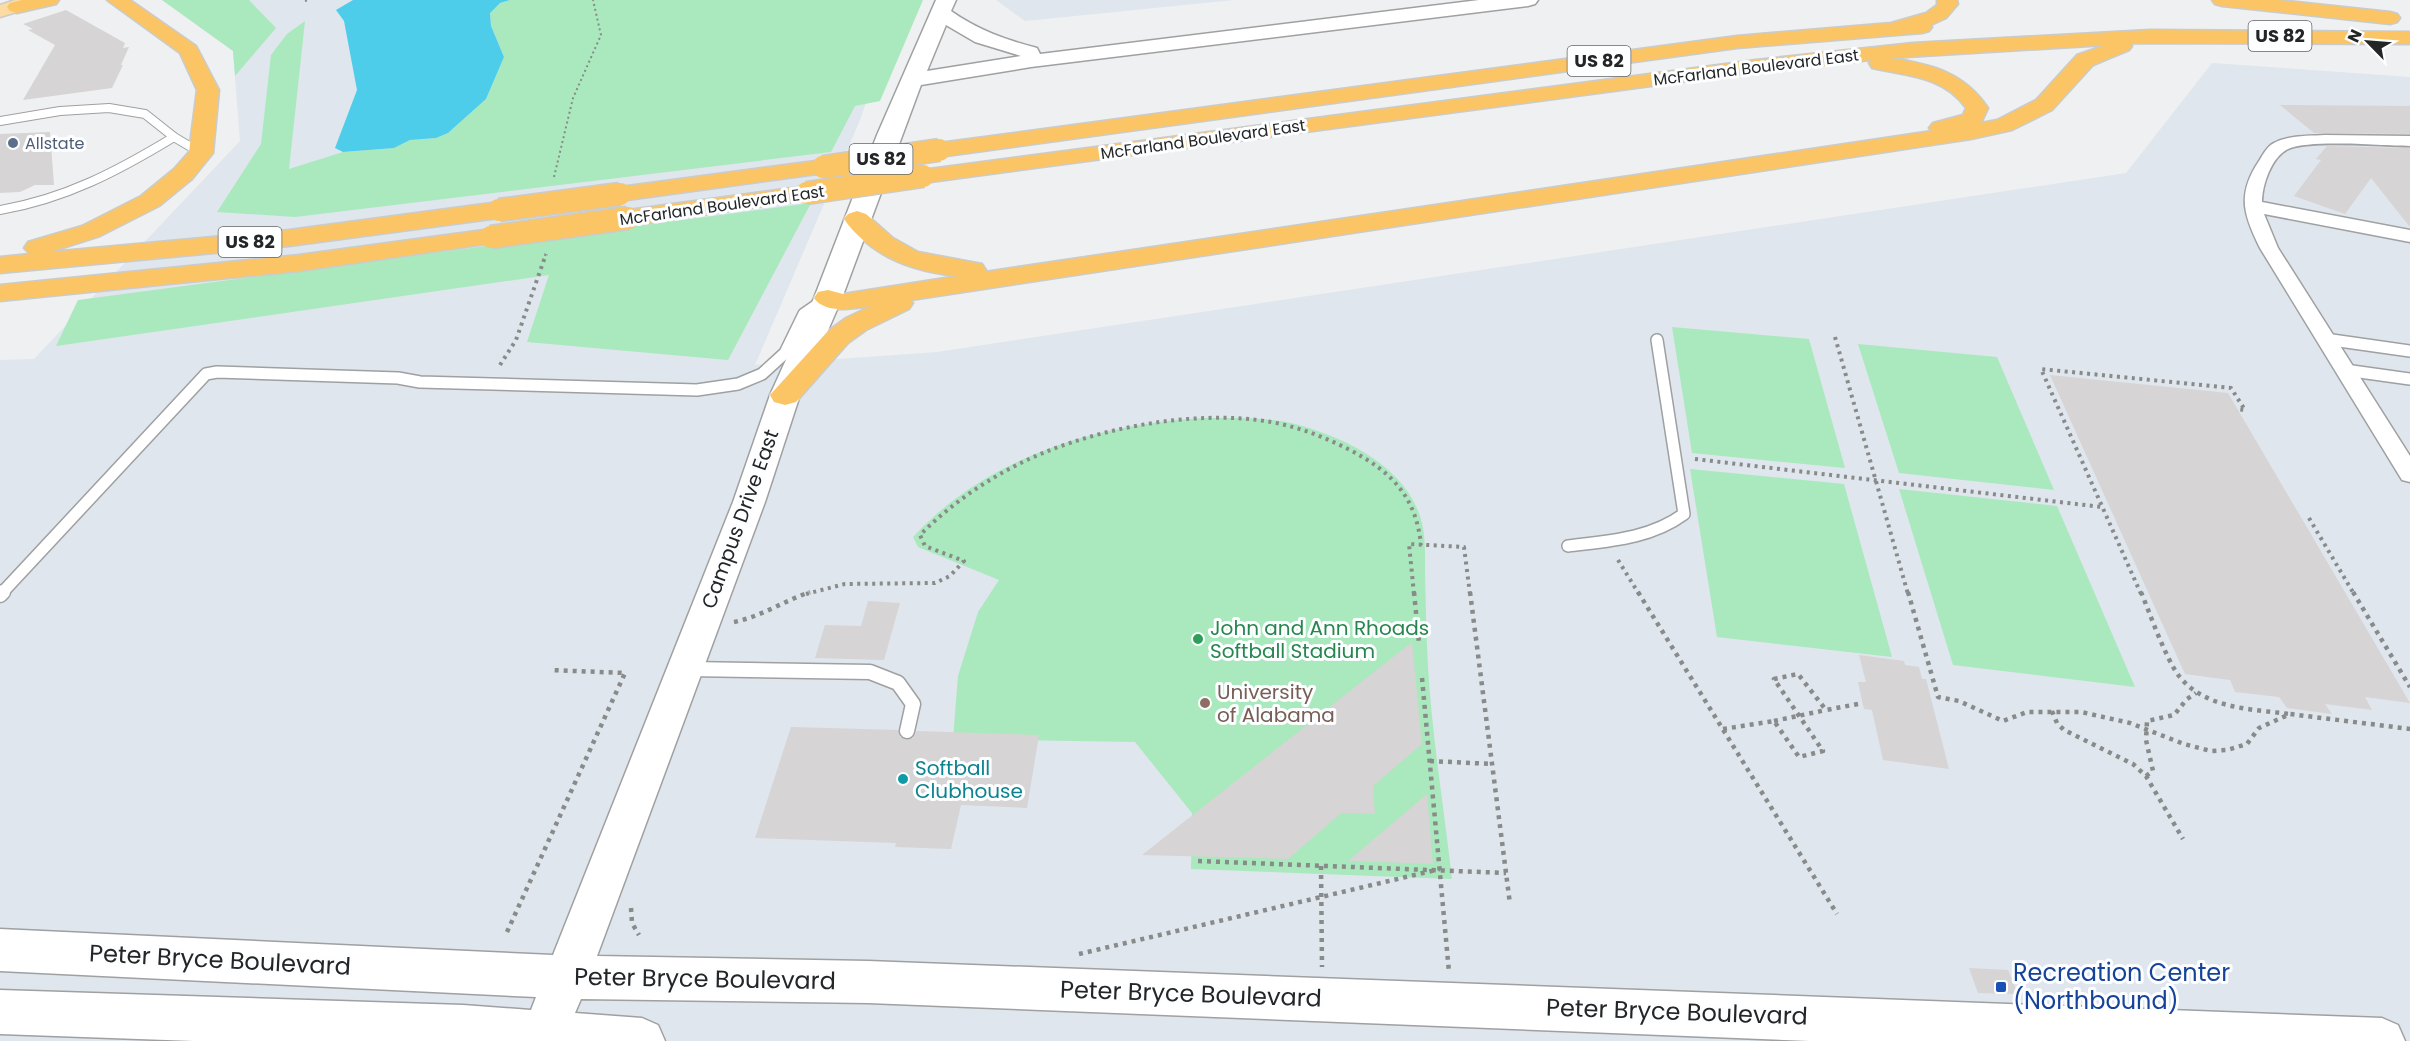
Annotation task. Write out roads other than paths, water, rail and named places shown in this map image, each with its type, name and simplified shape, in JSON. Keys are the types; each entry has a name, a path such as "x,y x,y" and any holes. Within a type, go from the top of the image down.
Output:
{"highway":[{"path":"18,6 49,0"},
{"path":"0,257 91,231 150,201 183,174 201,153 208,90 189,50 116,0"},
{"path":"1891,28 1922,21 1944,11 1947,0"},
{"path":"2222,0 2410,21"},
{"name":"US 82","path":"2070,21 2238,19 2410,21"},
{"name":"McFarland Boulevard East","path":"0,293 299,263 490,237 624,206 823,167 939,150 1737,42 1891,28 1959,25"},
{"path":"828,298 842,302 2004,125 2044,105 2085,60 2150,36"},
{"name":"McFarland Boulevard East","path":"0,265 289,238 499,210 624,206 807,193 1806,60 1936,47 2150,36 2410,38"},
{"path":"828,298 864,286 1954,126 1972,119 1977,108 1970,95 1958,86 1939,76 1917,69 1870,63 1806,60"},
{"path":"857,219 874,237 904,257 931,266 974,270"},
{"path":"785,395 838,337 856,324 927,289"}],"street":[{"path":"916,73 1030,52 1458,0"},
{"path":"916,73 1031,62 1528,0"},
{"path":"943,6 982,39 1030,52"},
{"name":"Campus Drive East","path":"543,1038 749,502 785,395 828,298 889,135 943,6"},
{"path":"2410,141 2313,142 2292,143 2279,147 2259,172 2251,190 2257,226 2269,248 2410,474"},
{"path":"2253,206 2410,236"},
{"name":"Peter Bryce Boulevard","path":"0,950 566,977 868,982 1820,1028 2382,1041"},
{"path":"0,1012 463,1028 543,1038 642,1041"}],"lane":[{"path":"0,121 60,111 109,108 146,114 174,137 201,153"},
{"path":"0,210 26,207 81,190 125,167 174,137"},
{"path":"0,595 206,374 217,372 276,373 398,378 420,382 697,390 738,384 762,374 785,353 804,314 828,298"},
{"path":"2325,339 2410,351"},
{"path":"1568,546 1629,537 1673,524 1684,514 1657,340"},
{"path":"2345,370 2410,379"},
{"path":"684,669 870,672 898,682 913,704 907,730"}],"water":[{"path":"353,0 510,0 500,3 490,13 491,26 504,57 486,99 448,133 436,138 410,140 394,148 343,152 335,148 357,90 344,21 336,10"}],"place":[{"name":"Allstate","path":"13,143"},
{"name":"John and Ann Rhoads Softball Stadium","path":"1198,639"},
{"name":"University of Alabama","path":"1205,703"},
{"name":"Softball Clubhouse","path":"903,779"},
{"name":"Recreation Center (Northbound)","path":"2001,987"}]}
